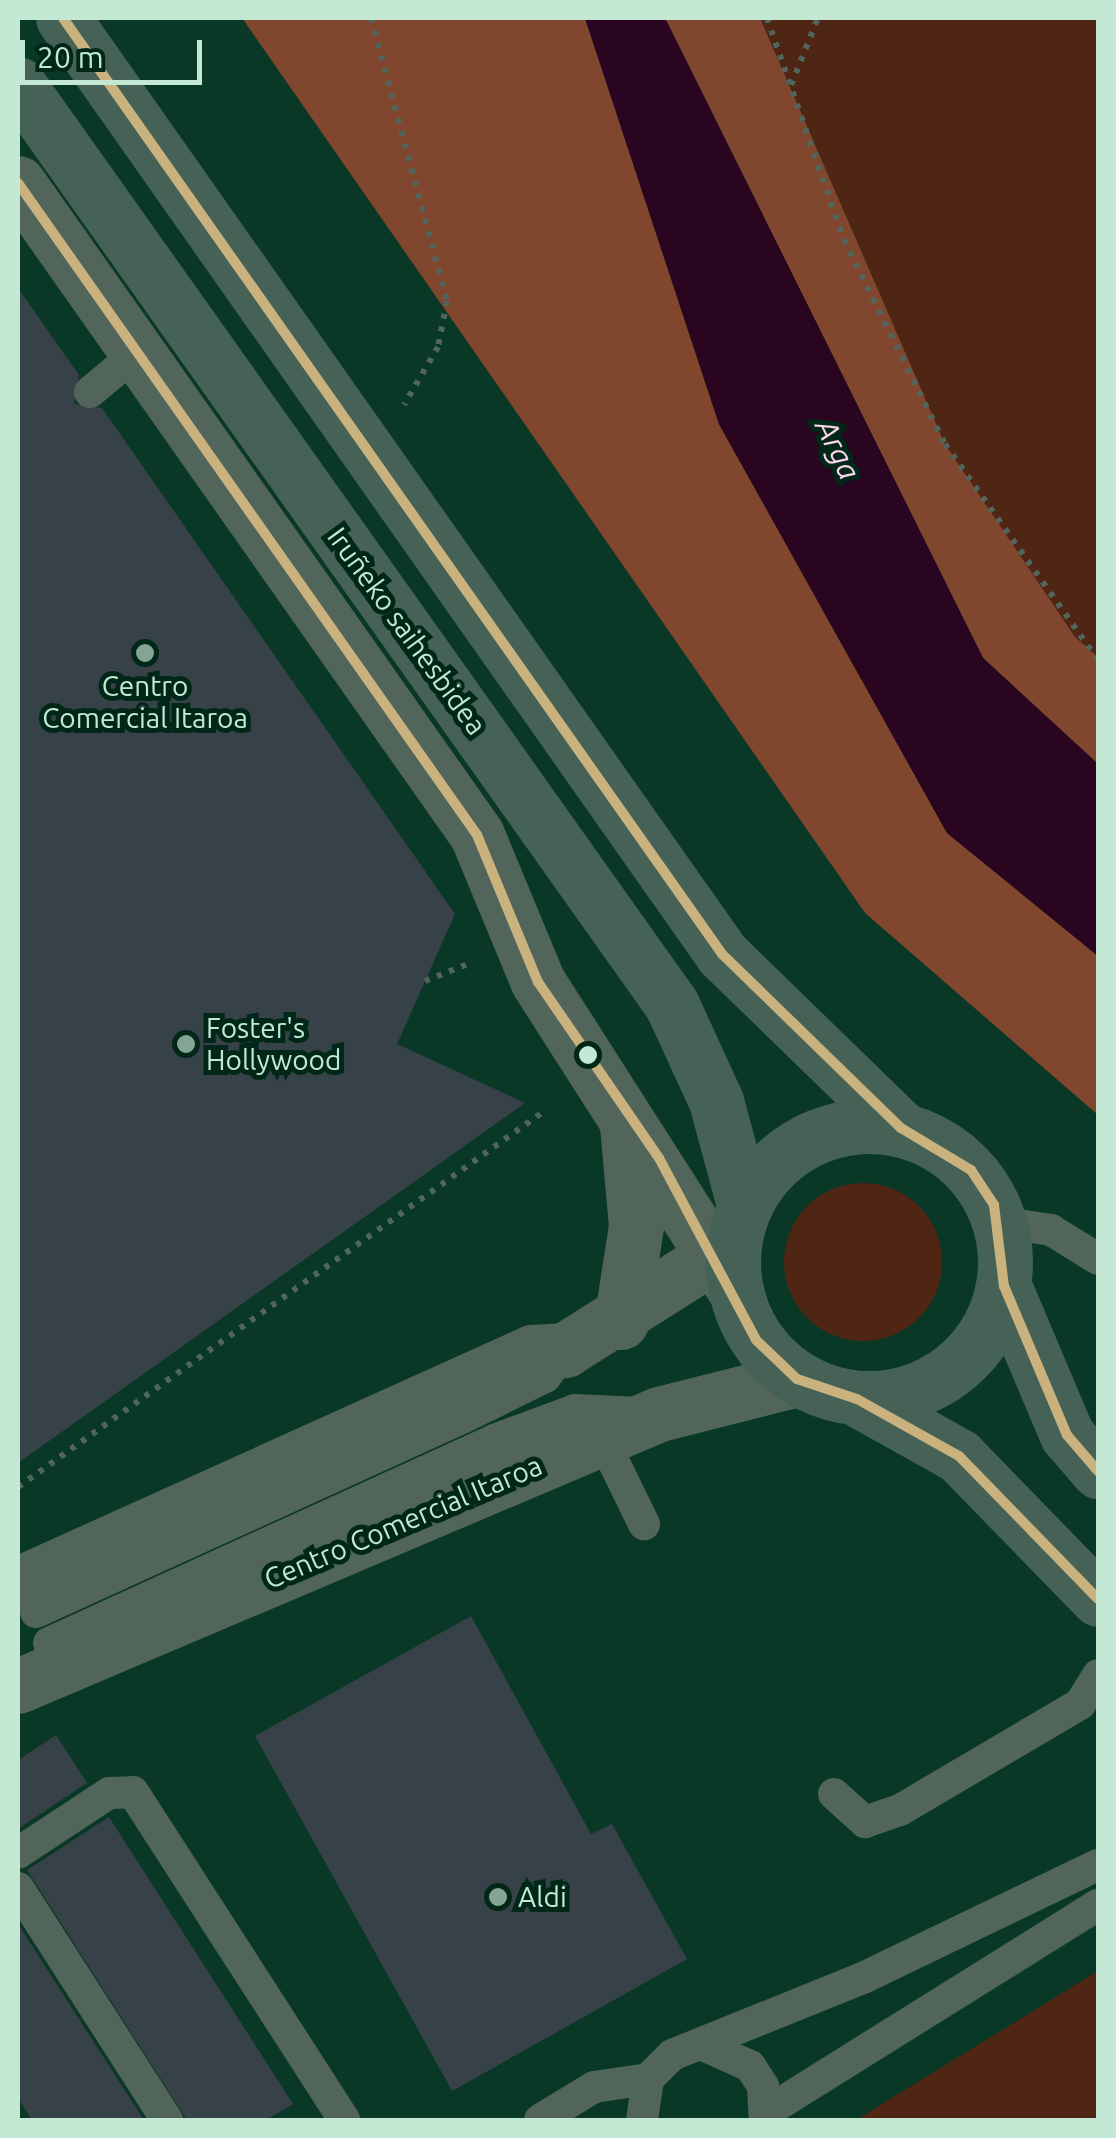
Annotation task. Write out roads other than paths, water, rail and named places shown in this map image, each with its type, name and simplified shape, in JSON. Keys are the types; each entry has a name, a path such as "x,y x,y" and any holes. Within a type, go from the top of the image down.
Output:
{"highway":[{"path":"63,18 722,954 901,1128 971,1170 1000,1222 1004,1286 1067,1435 1098,1471"},
{"name":"Iruñeko saihesbidea","path":"18,84 672,1004 716,1101 731,1249"},
{"path":"901,1128 854,1125 809,1138 770,1166 731,1249 756,1340 797,1379 857,1399 959,1456 1098,1599"},
{"path":"857,1399 897,1396 967,1358 1004,1286"}],"street":[{"path":"18,183 477,835 538,982 731,1249 621,1322 565,1350 532,1352 26,1598"},
{"path":"621,1322 637,1167 622,1103"},
{"name":"Centro Comercial Itaroa","path":"18,1686 659,1414 797,1379"}],"lane":[{"path":"90,392 137,353"},
{"path":"1000,1222 1051,1230 1098,1259"},
{"path":"49,1643 559,1416 659,1414"},
{"path":"602,1438 644,1524"},
{"path":"834,1794 864,1822 900,1810 1080,1704 1098,1675"},
{"path":"18,1853 109,1793 133,1792 338,2119"},
{"path":"642,2120 648,2080 672,2055 705,2046 1098,1865"},
{"path":"18,1888 167,2120"},
{"path":"705,2046 750,2066 766,2116 1098,1905"},
{"path":"540,2120 594,2087 648,2080"}],"water":[{"name":"Arga","path":"585,18 665,18 983,658 1098,764 1098,956 947,833 719,424"}],"place":[{"name":"Centro Comercial Itaroa","path":"145,653"},
{"name":"Foster's Hollywood","path":"186,1044"},
{"name":"Aldi","path":"498,1897"}]}
